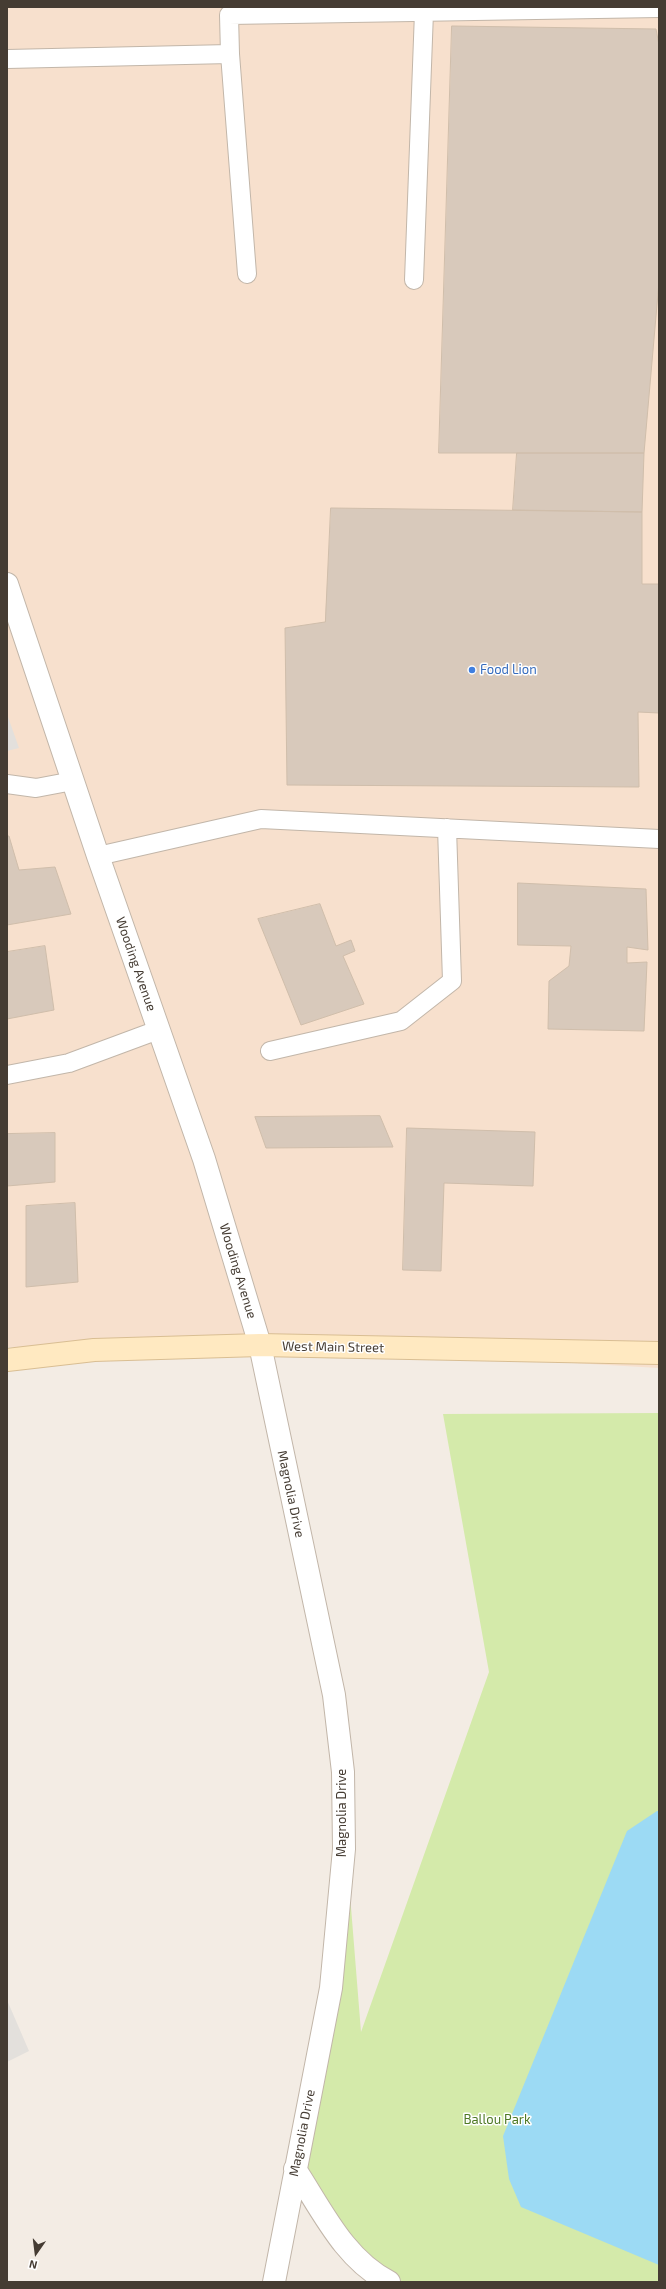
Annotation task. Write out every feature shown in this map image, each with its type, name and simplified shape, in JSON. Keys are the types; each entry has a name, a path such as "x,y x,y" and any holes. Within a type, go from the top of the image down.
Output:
{"main road":[{"name":"West Main Street","path":"7,1360 94,1350 260,1345 659,1353"},
{"path":"7,1348 94,1350"}],"street":[{"name":"Wooding Avenue","path":"7,584 98,856 204,1160 260,1345"},
{"name":"Magnolia Drive","path":"260,1345 334,1695 343,1772 344,1849 331,1988 274,2282"},
{"path":"295,2169 348,2251 374,2274 389,2282"}],"lane":[{"path":"247,274 230,54 229,15 659,8"},
{"path":"414,280 424,12"},
{"path":"7,59 230,54"},
{"path":"7,784 36,788 74,781"},
{"path":"98,856 261,819 659,839"},
{"path":"270,1050 401,1021 452,981 447,828"},
{"path":"7,1075 69,1063 158,1030"}],"shaded area":[{"path":"7,7 659,7 659,1368 260,1345 7,1347"},
{"path":"7,714 19,748 7,751"},
{"path":"7,2000 29,2051 7,2062"}],"green space":[{"name":"Ballou Park","path":"659,1413 659,2282 400,2282 348,2251 295,2169 344,1849 334,1695 361,2032 489,1672 443,1414"}],"water":[{"path":"659,1811 659,2265 521,2207 509,2179 503,2136 627,1831"}],"building":[{"path":"452,26 656,29 659,45 659,282 644,453 439,453"},
{"path":"517,453 644,453 642,512 513,510"},
{"name":"Food Lion","path":"331,508 642,512 642,584 659,584 659,713 638,712 639,787 287,785 285,628 325,622"},
{"path":"7,836 9,836 19,870 55,867 71,914 7,925"},
{"path":"518,883 646,889 648,950 627,947 627,963 647,962 644,1031 548,1029 549,981 569,966 571,946 518,945"},
{"path":"320,904 336,946 351,940 355,951 343,956 364,1004 301,1025 258,919"},
{"path":"45,946 54,1010 7,1019 7,952"},
{"path":"380,1116 393,1147 266,1148 255,1117"},
{"path":"407,1128 535,1132 533,1186 444,1183 441,1271 403,1270"},
{"path":"55,1133 55,1182 7,1186 7,1134"},
{"path":"75,1203 78,1282 26,1287 26,1206"}],"place":[{"name":"Food Lion","path":"472,670"}]}
